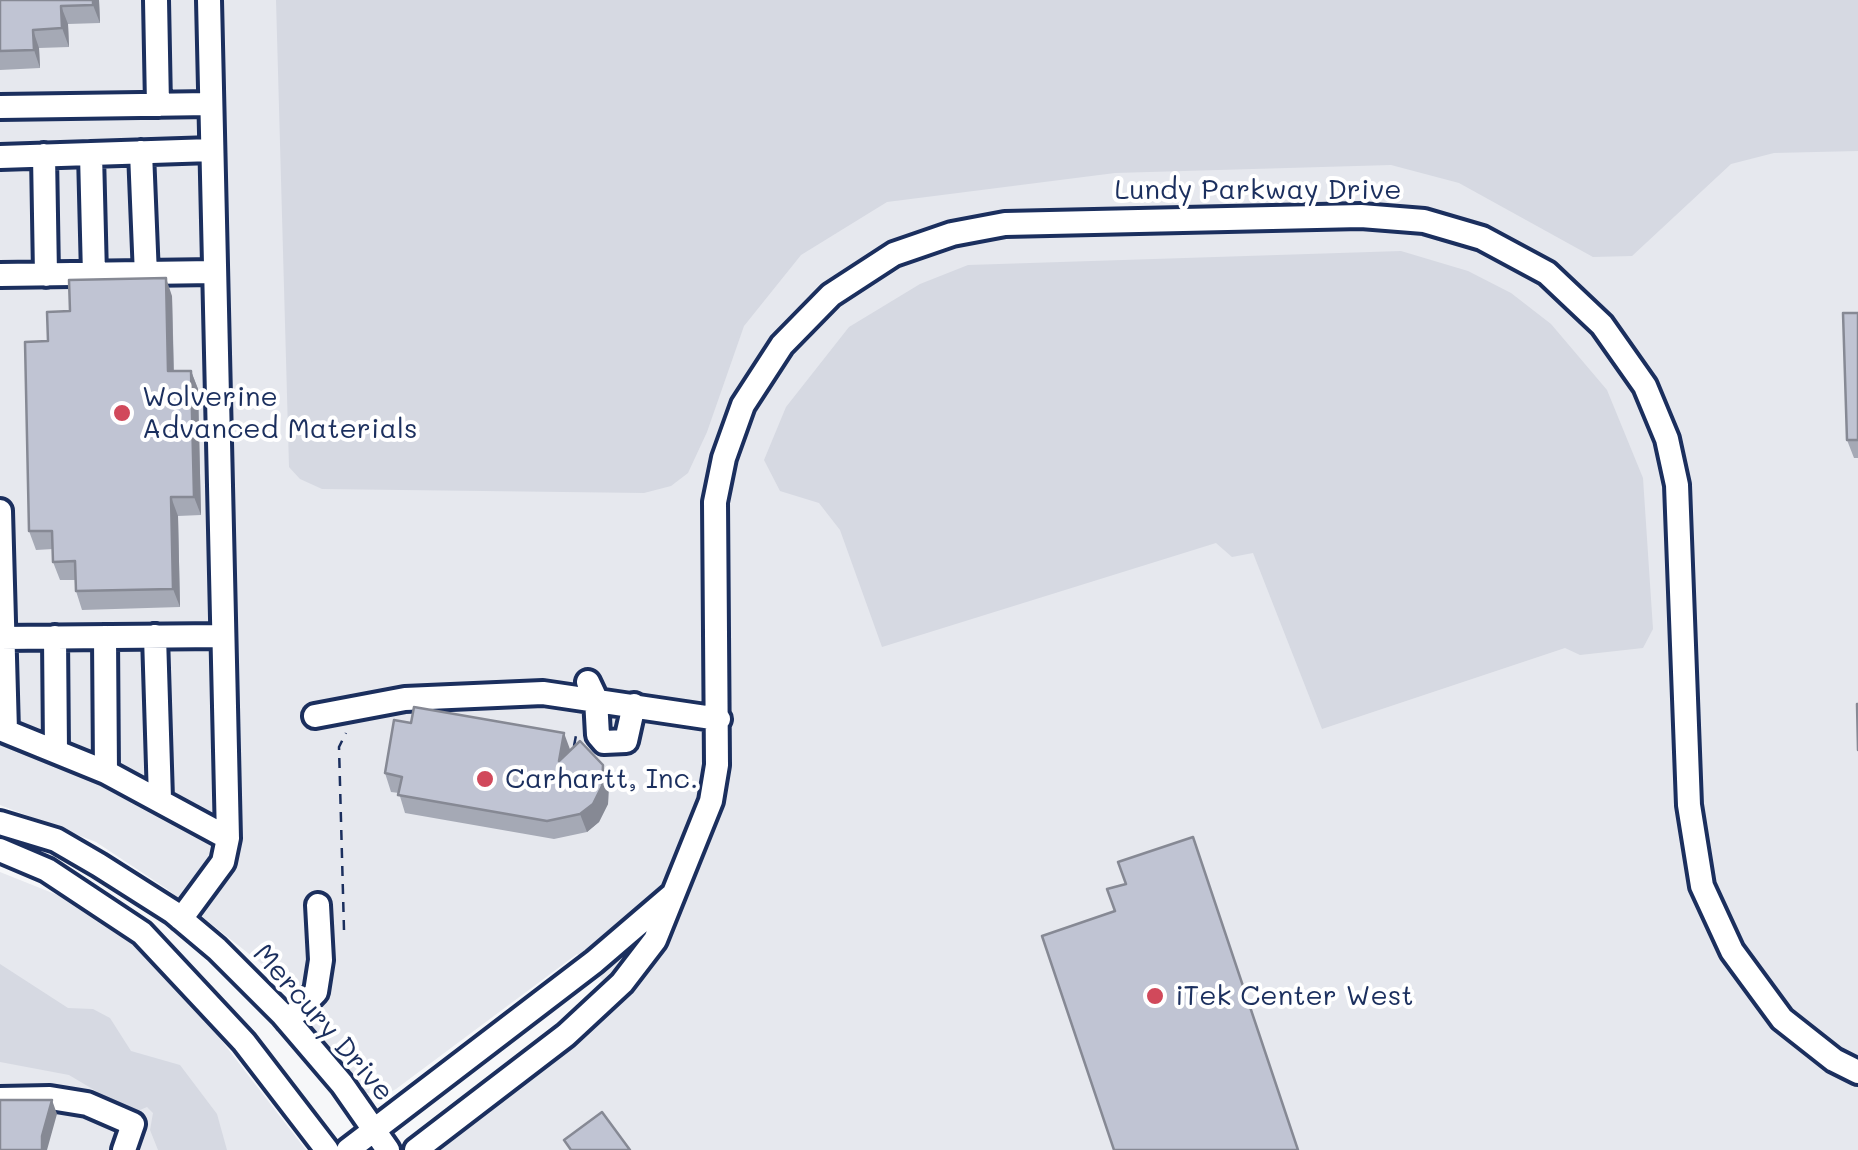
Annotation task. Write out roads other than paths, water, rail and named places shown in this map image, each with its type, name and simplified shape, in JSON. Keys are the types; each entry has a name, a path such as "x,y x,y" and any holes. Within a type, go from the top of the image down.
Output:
{"street":[{"path":"156,0 158,105"},
{"path":"181,919 223,862 228,838 208,0"},
{"path":"0,107 211,104"},
{"path":"0,156 212,150"},
{"path":"142,152 146,276"},
{"path":"91,154 94,275"},
{"path":"44,155 46,275"},
{"name":"Lundy Parkway Drive","path":"416,1150 587,1016 622,983 655,940 711,801 719,720 715,502 737,423 782,345 831,295 894,254 952,234 1005,224 1362,216 1424,221 1482,238 1546,273 1602,324 1645,386 1667,438 1677,485 1689,804 1702,886 1732,951 1782,1018 1834,1060 1858,1072"},
{"path":"0,275 146,276 214,272"},
{"path":"0,511 3,731 106,772 228,838"},
{"path":"154,636 160,799"},
{"path":"2,638 223,636"},
{"path":"55,637 56,750"},
{"path":"105,637 106,772"},
{"path":"592,691 598,734 614,743 626,741 634,704"},
{"path":"315,716 359,704 450,695 592,691 634,704 719,720"},
{"name":"Mercury Drive","path":"0,823 56,840 181,919 288,1020 388,1150"},
{"path":"0,850 47,870 142,934 244,1042 327,1150"},
{"name":"Lundy Parkway Drive","path":"348,1150 560,988 674,894"},
{"path":"288,1020 316,992 321,960 318,905"},
{"path":"560,988 587,1016"},
{"path":"0,1100 50,1098 87,1104 133,1124 124,1150"}],"place":[{"name":"Wolverine Advanced Materials","path":"122,413"},
{"name":"Carhartt, Inc.","path":"485,779"},
{"name":"iTek Center West","path":"1155,996"}]}
